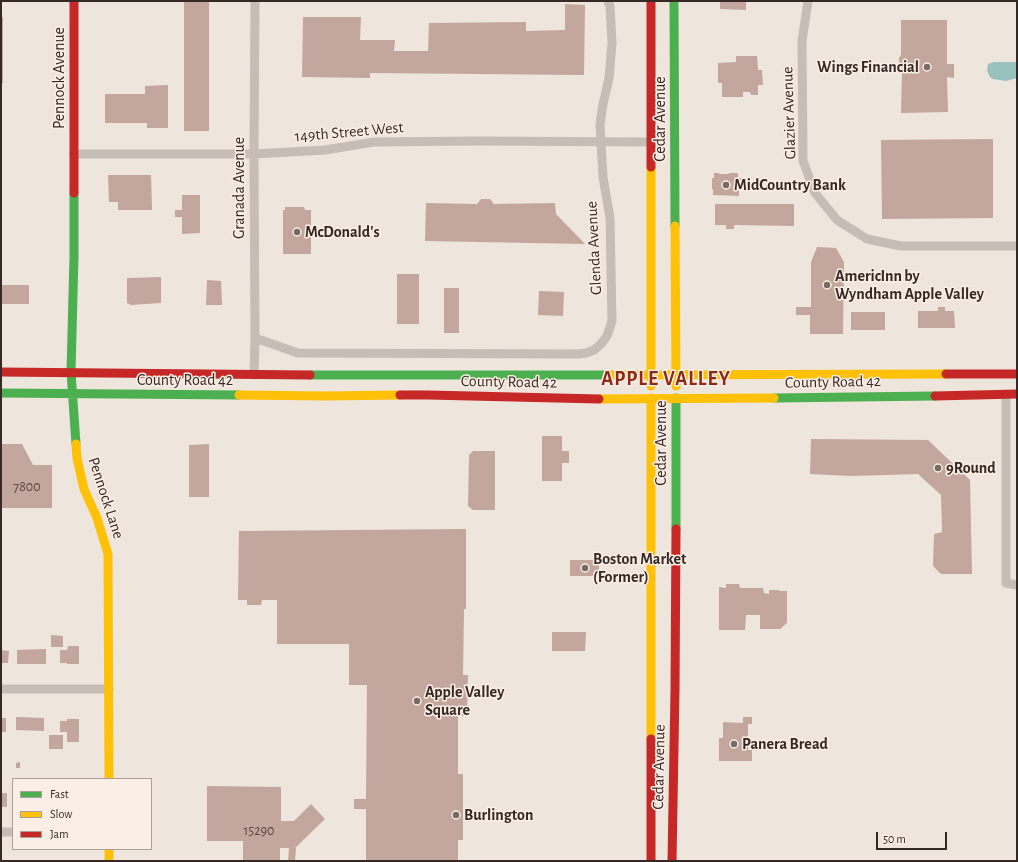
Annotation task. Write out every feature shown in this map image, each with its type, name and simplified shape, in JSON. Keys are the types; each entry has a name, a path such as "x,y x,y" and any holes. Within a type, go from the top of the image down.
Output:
{"main road":[{"name":"Pennock Avenue","path":"74,1 74,154"},
{"name":"Cedar Avenue","path":"651,1 651,861"},
{"name":"Cedar Avenue","path":"672,861 675,690 676,398 674,1"},
{"name":"Pennock Lane","path":"74,154 72,394 77,458 84,489 97,518 108,554 109,778"},
{"name":"County Road 42","path":"1,372 254,375 1017,374"},
{"name":"County Road 42","path":"1,394 325,396 428,395 623,399 1017,394"},
{"path":"109,850 109,861"}],"street":[{"name":"Granada Avenue","path":"254,375 255,1"},
{"name":"Glenda Avenue","path":"255,338 298,353 578,354 594,350 601,344 607,336 612,321 610,218 603,177 600,125 609,78 612,44 610,6 608,1"},
{"name":"Glazier Avenue","path":"808,1 802,41 803,161 815,192 837,220 867,238 901,246 1017,246"},
{"name":"149th Street West","path":"74,154 254,154 325,150 374,142 651,142"},
{"path":"1006,394 1006,583 1017,585"},
{"path":"1,689 109,689"},
{"path":"1,832 12,832"}],"water":[{"path":"994,62 1017,62 1017,78 1006,81 993,79 990,77 987,71 988,64"}],"building":[{"path":"184,1 209,1 209,131 184,131"},
{"path":"720,1 746,1 746,10 720,9"},
{"path":"565,4 585,5 584,75 370,73 370,78 302,77 303,17 361,17 360,40 395,40 394,51 428,51 429,23 526,22 526,31 565,30"},
{"path":"1,17 3,17 3,83 1,83"},
{"name":"Wings Financial","path":"901,20 947,20 947,64 954,64 954,78 947,77 948,112 901,113 902,69 899,58 901,55"},
{"path":"736,56 757,56 758,70 762,70 763,85 758,85 758,95 751,95 750,92 743,92 743,97 722,97 722,83 718,83 718,63 736,62"},
{"path":"168,85 168,128 147,128 147,123 105,123 105,94 145,94 145,86"},
{"path":"993,139 993,218 882,219 881,140"},
{"path":"714,173 738,173 738,178 743,178 743,190 739,190 739,196 713,195 712,178 714,178"},
{"path":"108,175 151,175 152,210 118,210 118,202 109,202"},
{"path":"182,195 200,195 200,233 182,234 182,217 175,217 175,210 182,210"},
{"path":"481,199 490,199 494,204 555,203 556,214 585,244 425,241 426,203 477,204"},
{"path":"715,204 794,204 794,226 734,225 734,229 726,229 726,225 715,225"},
{"name":"McDonald's","path":"285,207 304,207 305,210 311,210 311,254 283,254 283,210 285,210"},
{"name":"AmericInn by Wyndham Apple Valley","path":"817,247 836,248 844,262 843,334 810,334 810,315 796,315 796,307 811,307 811,262"},
{"path":"397,274 419,274 419,324 397,324"},
{"path":"161,277 161,303 131,305 127,303 127,278"},
{"path":"207,280 221,281 222,305 206,305"},
{"path":"1,285 29,285 29,304 1,304"},
{"path":"444,288 459,288 459,333 444,333"},
{"path":"539,291 564,292 563,316 538,315"},
{"path":"938,307 945,307 945,311 954,311 955,328 918,328 918,311 938,311"},
{"path":"851,312 885,312 885,330 851,330"},
{"path":"542,436 562,436 562,451 569,451 569,463 562,463 562,481 542,481"},
{"path":"811,439 928,440 970,480 972,574 941,574 933,566 934,534 942,532 941,495 918,474 851,476 810,474"},
{"path":"1,444 22,444 33,465 52,465 52,508 1,508"},
{"path":"209,444 209,497 189,497 189,445"},
{"path":"473,451 495,451 495,510 473,510 468,506 469,455"},
{"name":"Apple Valley Square","path":"466,529 466,609 464,609 463,675 468,675 467,716 458,716 458,774 463,774 463,840 458,840 458,861 366,861 366,809 354,809 354,799 366,799 367,685 349,685 349,644 277,644 277,600 262,600 261,605 247,605 247,600 238,600 239,531"},
{"name":"Boston Market (Former)","path":"570,560 599,560 599,576 570,576"},
{"path":"726,584 739,584 740,588 763,588 764,593 769,594 769,590 787,591 787,623 780,629 760,629 760,615 746,615 745,630 719,630 719,587 726,588"},
{"path":"552,632 586,632 585,651 552,651"},
{"path":"51,635 63,636 63,647 51,647"},
{"path":"68,646 79,646 79,664 60,663 60,650 67,650"},
{"path":"46,649 46,664 17,664 17,650"},
{"path":"1,650 9,651 8,663 1,663"},
{"path":"16,717 44,718 44,731 16,730"},
{"name":"Panera Bread","path":"743,717 752,717 752,724 748,724 748,750 752,750 752,761 719,761 719,738 723,738 723,722 743,723"},
{"path":"1,718 6,718 6,732 1,732"},
{"path":"67,719 79,719 79,742 67,742 67,732 60,732 60,721 67,721"},
{"path":"49,735 63,735 63,749 49,749"},
{"path":"20,762 20,768 16,768 16,763"},
{"path":"207,786 281,787 281,821 294,821 311,804 325,819 295,848 295,861 288,861 289,848 280,848 280,861 243,861 243,841 207,841"},
{"path":"1,793 7,793 7,807 1,807"}],"traffic: fast":[{"path":"674,1 675,226"},
{"path":"74,193 71,372 76,444"},
{"path":"310,375 610,375"},
{"path":"1,393 239,395"},
{"path":"774,398 935,396"},
{"path":"676,398 676,529"}],"traffic: slow":[{"path":"651,167 651,386"},
{"path":"675,226 676,386"},
{"path":"610,375 946,374"},
{"path":"239,395 400,395"},
{"path":"651,398 651,739"},
{"path":"599,399 774,398"},
{"path":"76,444 77,458 84,489 97,518 108,554 109,778"},
{"path":"109,850 109,861"}],"traffic: jam":[{"path":"74,1 74,193"},
{"path":"651,1 651,167"},
{"path":"1,372 310,375"},
{"path":"946,374 1017,374"},
{"path":"935,396 1017,394"},
{"path":"400,395 599,399"},
{"path":"672,861 676,529"},
{"path":"651,739 651,861"}],"place":[{"name":"Wings Financial","path":"927,67"},
{"name":"MidCountry Bank","path":"726,185"},
{"name":"McDonald's","path":"297,232"},
{"name":"AmericInn by Wyndham Apple Valley","path":"827,285"},
{"name":"9Round","path":"938,468"},
{"name":"Boston Market (Former)","path":"585,568"},
{"name":"Apple Valley Square","path":"417,701"},
{"name":"Panera Bread","path":"734,744"},
{"name":"Burlington","path":"456,815"}],"district":[{"name":"APPLE VALLEY","path":"666,379"}]}
